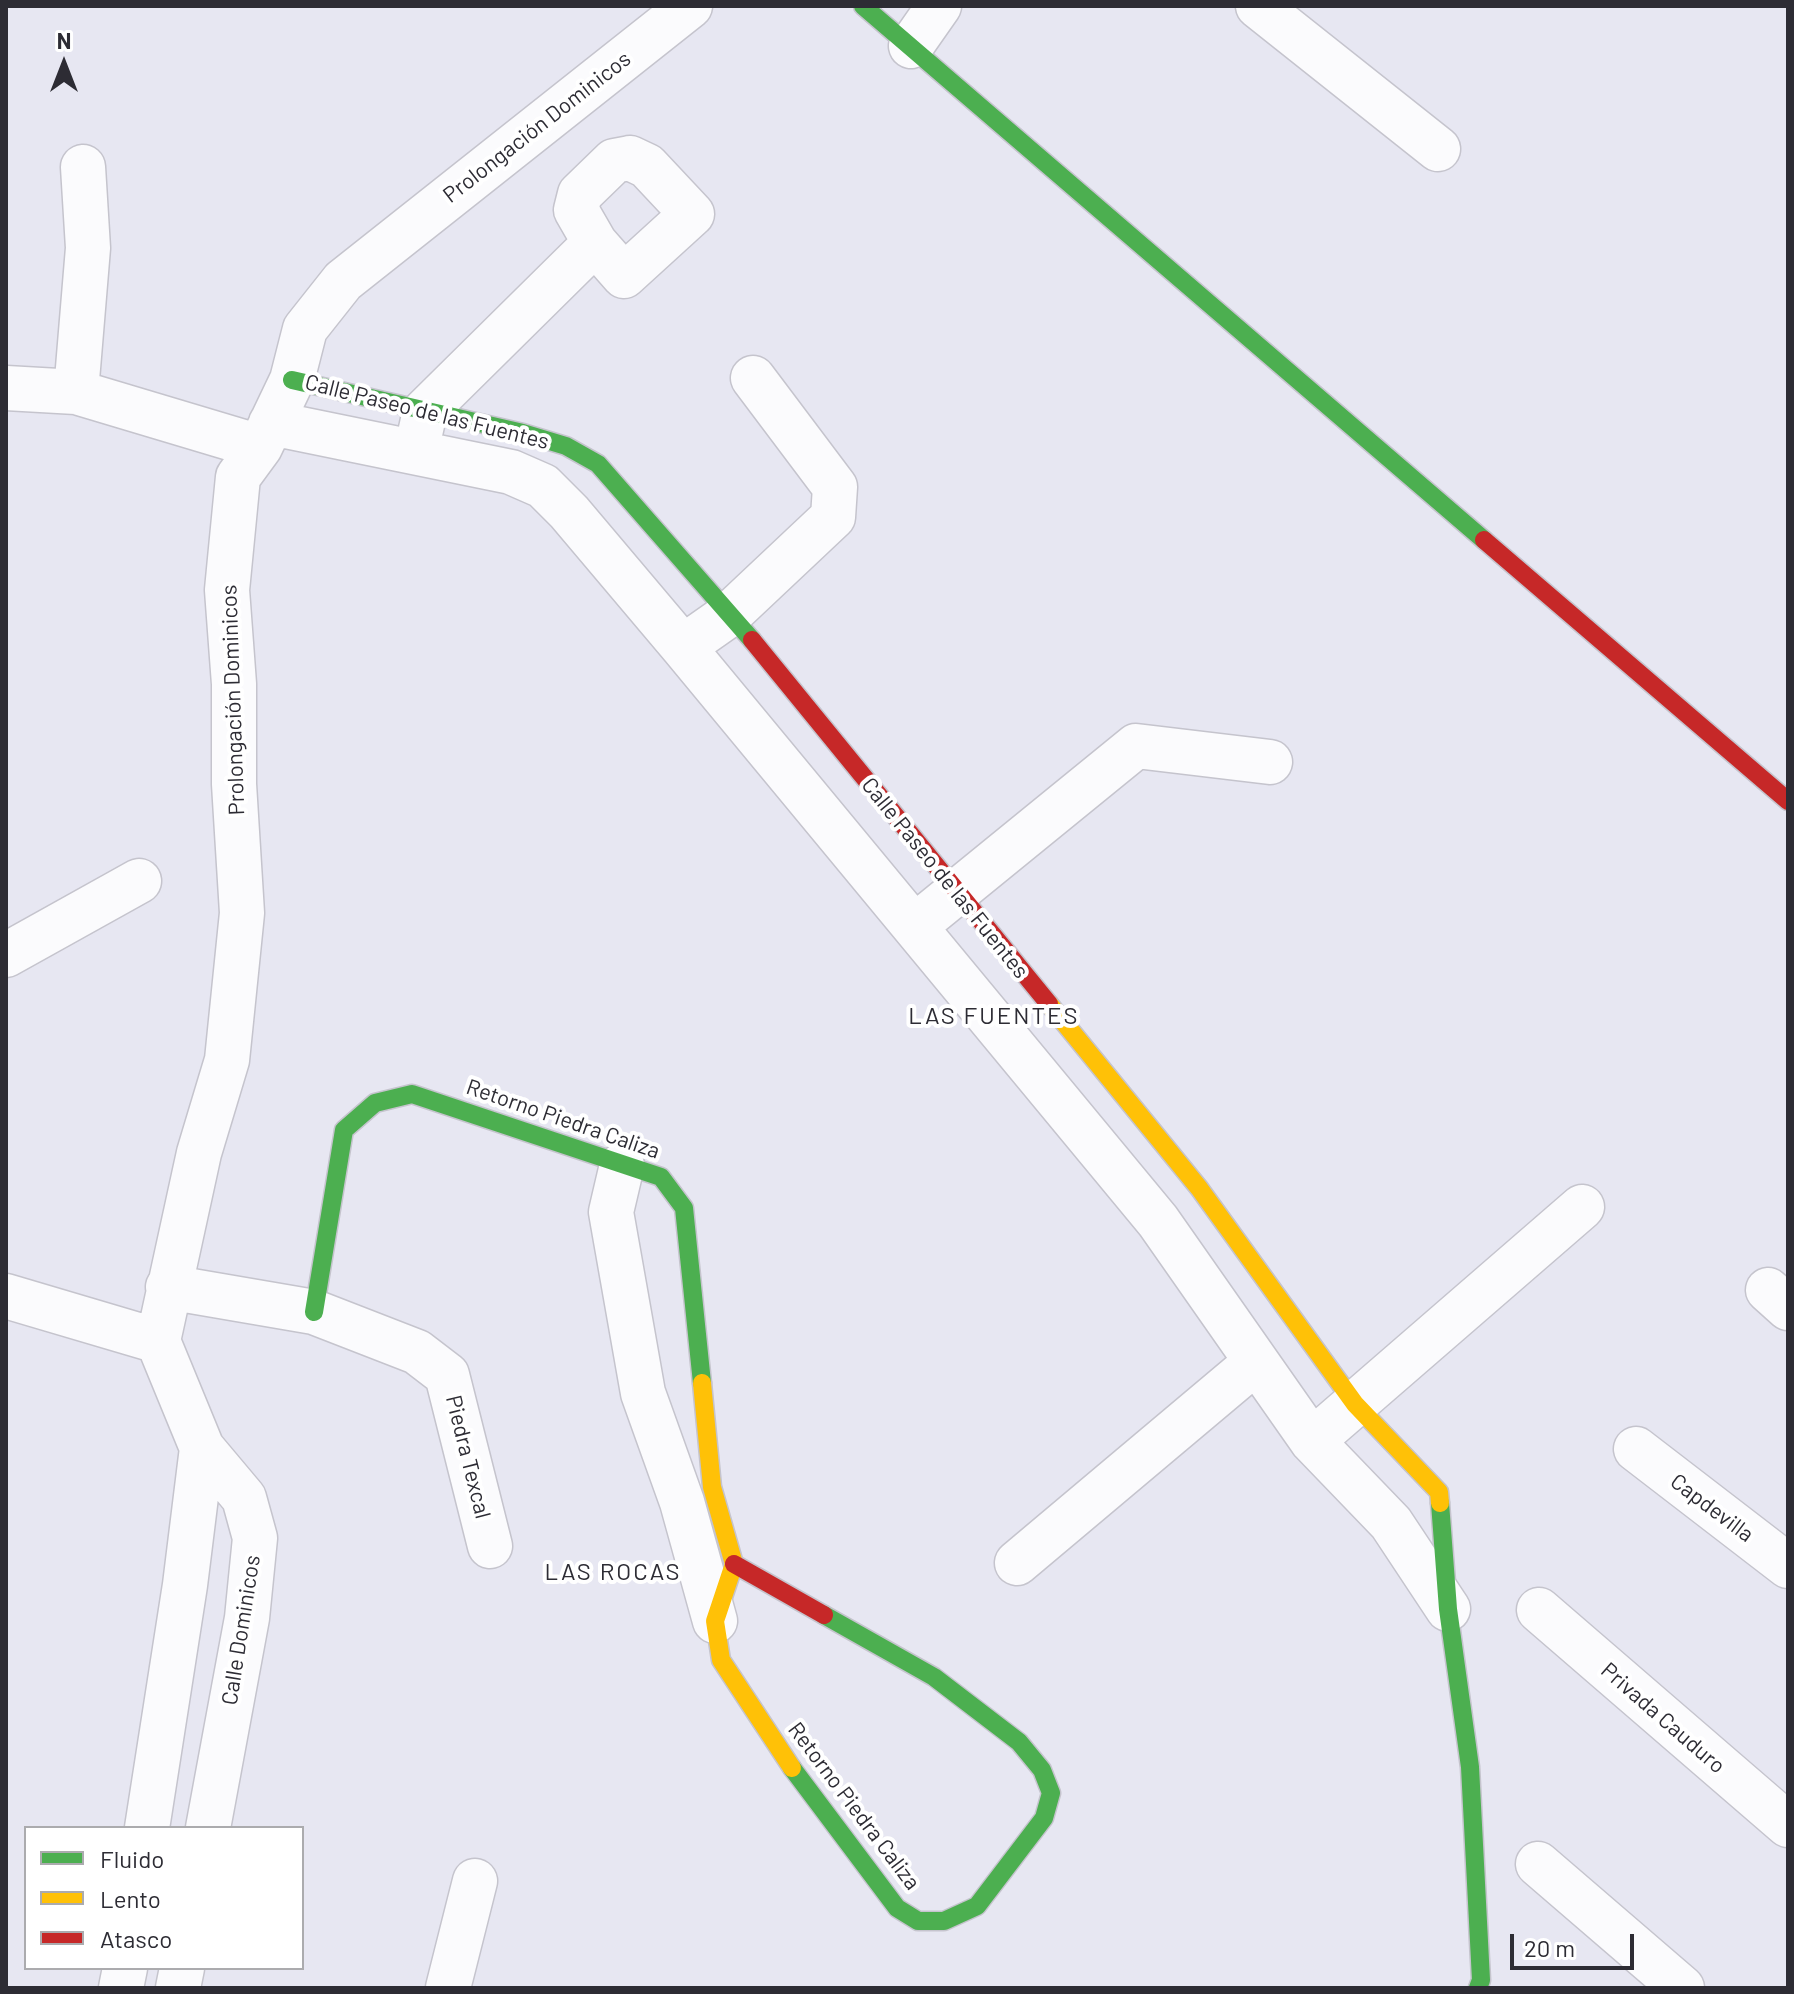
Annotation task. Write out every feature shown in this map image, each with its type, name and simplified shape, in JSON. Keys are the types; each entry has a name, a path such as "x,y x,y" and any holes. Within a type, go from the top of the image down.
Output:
{"street":[{"name":"Prolongación Dominicos","path":"158,1341 199,1153 227,1060 242,913 234,784 234,684 227,590 238,477 266,435 292,380 305,329 343,281 690,6"},
{"path":"863,6 1788,801"},
{"path":"911,46 939,6"},
{"path":"1258,6 1438,149"},
{"path":"76,392 88,248 83,167"},
{"path":"416,453 425,411 595,243"},
{"path":"683,647 730,614 833,517 835,487 753,378"},
{"name":"Calle Paseo de las Fuentes","path":"292,380 425,411 517,452 683,647 1158,1221 1312,1441 1391,1523 1448,1609"},
{"name":"Calle Paseo de las Fuentes","path":"6,388 76,392 266,435 416,453 517,452 566,446 598,464 730,614 1199,1188 1355,1404 1439,1492 1448,1609 1470,1767 1481,1980 1478,1988"},
{"path":"915,926 1136,746 1270,762"},
{"path":"6,955 139,881"},
{"name":"Retorno Piedra Caliza","path":"314,1312 344,1130 375,1103 412,1094 661,1177 684,1208 712,1487 734,1564 715,1621 721,1660 796,1774 897,1908 918,1921 944,1921 977,1906 1044,1818 1051,1793 1042,1770 1019,1742 934,1677 734,1564"},
{"path":"622,1165 611,1212 643,1393 682,1502 715,1621"},
{"path":"1158,1221 1199,1188"},
{"path":"1312,1441 1582,1207"},
{"name":"Piedra Texcal","path":"168,1287 314,1312 417,1352 447,1375 490,1546"},
{"path":"6,1296 158,1341"},
{"name":"Calle Dominicos","path":"158,1341 202,1448 244,1498 255,1538 247,1618 208,1826"},
{"path":"1017,1563 1256,1362"},
{"name":"Calle Dominicos","path":"147,1826 185,1585 202,1448"},
{"name":"Capdevilla","path":"1636,1449 1788,1566"},
{"name":"Privada Cauduro","path":"1539,1610 1788,1825"},
{"path":"1538,1864 1682,1988"},
{"path":"448,1988 475,1881"}],"traffic: fast":[{"path":"863,6 1484,540"},
{"path":"292,380 523,433 566,446 598,464 752,640"},
{"path":"314,1312 344,1130 375,1103 412,1094 661,1177 684,1208 702,1383"},
{"path":"1440,1503 1448,1609 1470,1767 1481,1980 1478,1988"},
{"path":"792,1768 897,1908 918,1921 944,1921 977,1906 1044,1818 1051,1793 1042,1770 1019,1742 934,1677 824,1615"}],"traffic: slow":[{"path":"1049,1004 1199,1188 1355,1404 1439,1492 1440,1503"},
{"path":"702,1383 712,1487 734,1564 715,1621 721,1660 792,1768"}],"traffic: jam":[{"path":"1484,540 1788,801"},
{"path":"752,640 1049,1004"},
{"path":"734,1564 824,1615"}],"district":[{"name":"LAS FUENTES","path":"994,1016"},
{"name":"LAS ROCAS","path":"613,1572"}]}
